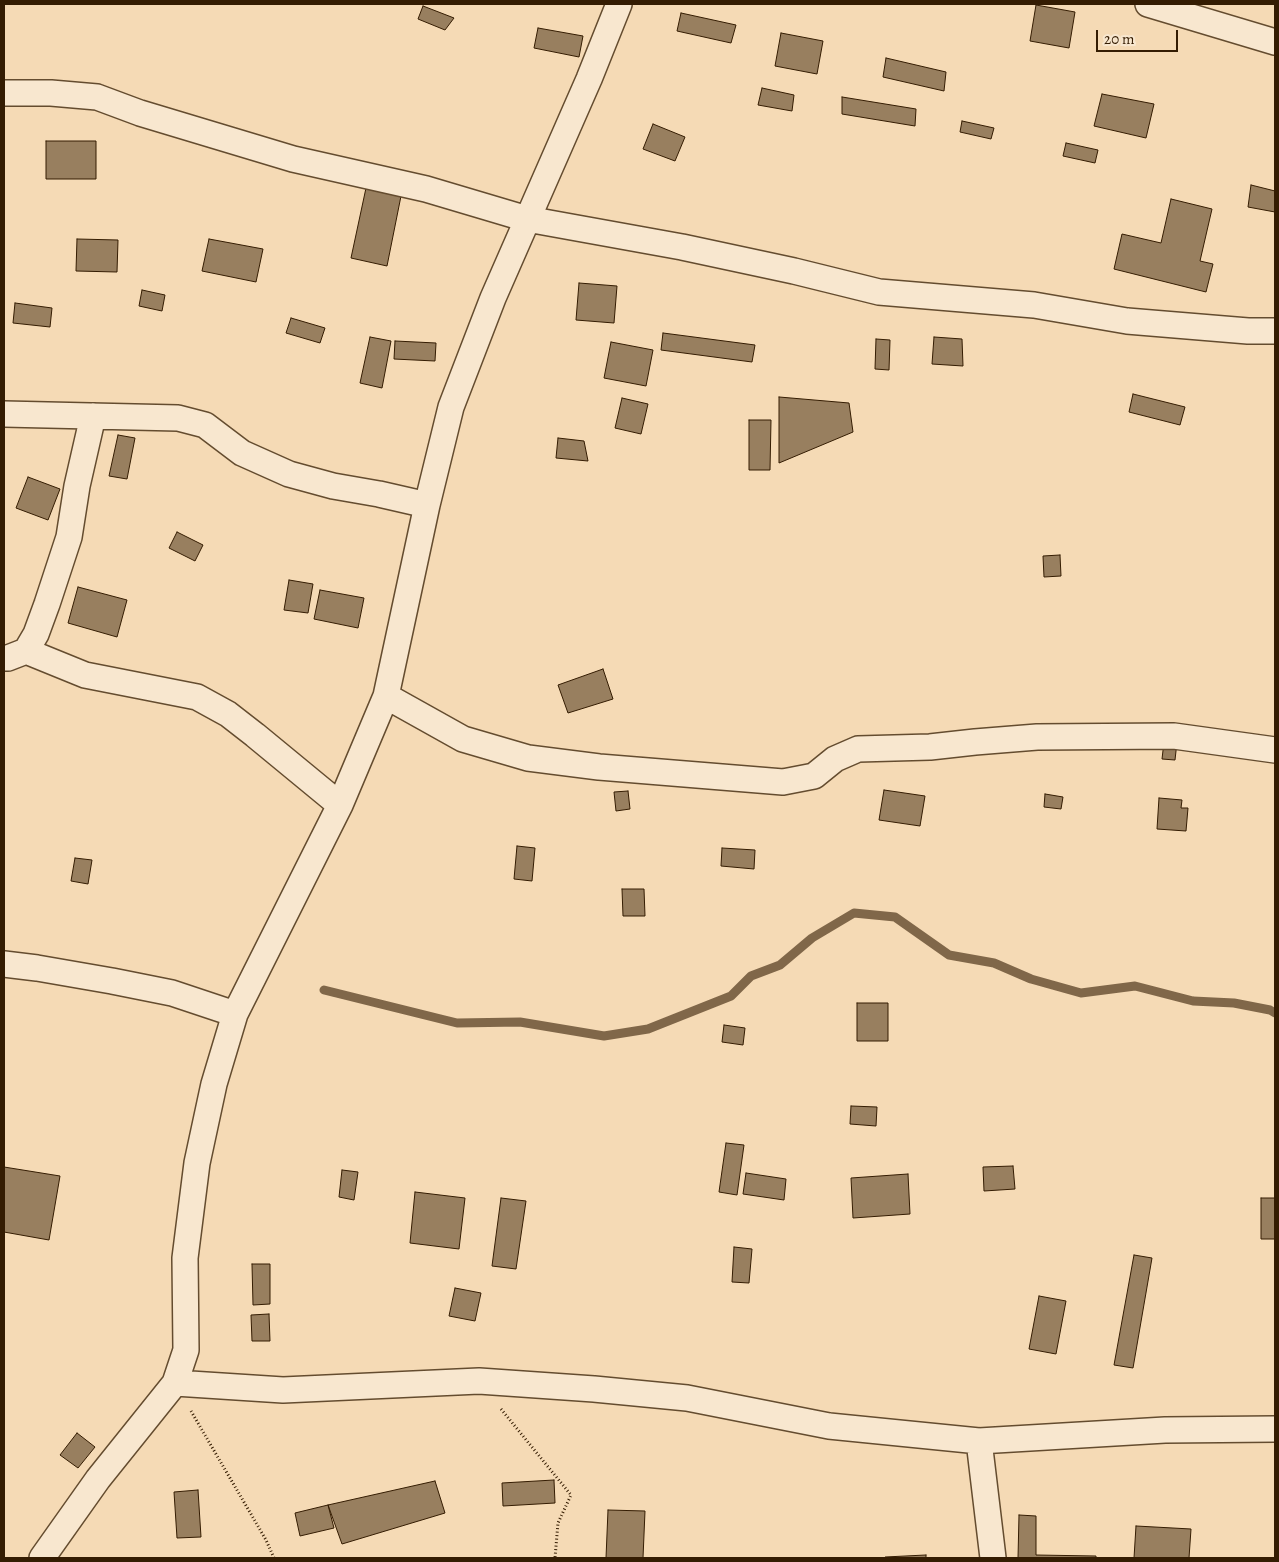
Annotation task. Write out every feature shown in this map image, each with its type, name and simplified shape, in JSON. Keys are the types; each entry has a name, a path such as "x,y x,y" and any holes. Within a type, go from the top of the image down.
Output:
{"street":[{"path":"42,1558 98,1479 175,1383 186,1350 185,1258 197,1163 214,1084 235,1014 340,805 386,696 427,504 451,406 526,219 589,79 619,4"},
{"path":"1148,4 1275,42"},
{"path":"4,93 52,93 97,97 140,113 293,159 426,189 526,219 794,271 879,292 1034,305 1127,321 1248,331 1275,331"},
{"path":"4,414 178,418 206,425 242,454 289,474 333,486 427,504"},
{"path":"15,654 36,634 69,537 77,486 93,416"},
{"path":"15,654 85,674 197,697 228,714 256,735 340,805"},
{"path":"386,696 463,739 528,758 599,768 783,782 814,776 835,759 858,749 930,747 1037,737 1174,736 1275,750"},
{"path":"4,964 164,991 235,1014"},
{"path":"175,1383 283,1390 479,1381 594,1389 687,1398 829,1426 979,1441 1165,1430 1275,1429"},
{"path":"979,1441 993,1558"}],"path":[{"path":"479,1381 571,1495 558,1523 555,1558"},
{"path":"175,1383 266,1540 274,1558"}],"building":[{"path":"1036,5 1075,12 1069,48 1030,41"},
{"path":"423,6 454,18 445,30 418,19"},
{"path":"681,13 736,25 731,43 677,31"},
{"path":"538,28 583,36 579,57 534,48"},
{"path":"781,33 823,41 817,74 775,66"},
{"path":"886,58 946,72 944,91 883,77"},
{"path":"762,88 794,95 792,111 758,105"},
{"path":"1102,94 1154,104 1146,138 1094,126"},
{"path":"842,97 916,109 915,126 842,114"},
{"path":"962,121 994,128 991,139 960,132"},
{"path":"653,124 685,137 675,161 643,149"},
{"path":"46,141 96,141 96,179 46,179"},
{"path":"1066,143 1098,150 1095,163 1063,156"},
{"path":"1251,185 1275,191 1275,212 1248,207"},
{"path":"366,188 401,196 387,266 351,258"},
{"path":"1171,199 1212,209 1200,261 1213,264 1206,292 1114,269 1122,234 1161,243"},
{"path":"77,239 118,240 117,272 76,271"},
{"path":"209,239 263,249 256,282 202,271"},
{"path":"579,283 617,286 614,323 576,320"},
{"path":"142,290 165,295 162,311 139,306"},
{"path":"15,303 52,308 50,327 13,323"},
{"path":"291,318 325,328 320,343 286,333"},
{"path":"663,333 755,345 752,362 661,350"},
{"path":"370,337 391,341 382,388 360,383"},
{"path":"934,337 962,339 963,366 932,364"},
{"path":"876,339 890,340 889,370 875,369"},
{"path":"395,341 436,343 435,361 394,359"},
{"path":"611,342 653,350 646,386 604,378"},
{"path":"1133,394 1185,407 1180,425 1129,412"},
{"path":"779,397 849,403 853,432 779,463"},
{"path":"622,398 648,404 641,434 615,428"},
{"path":"749,420 771,420 770,470 749,470"},
{"path":"118,435 135,438 127,479 109,476"},
{"path":"558,438 584,441 588,461 556,458"},
{"path":"28,477 60,489 48,520 16,508"},
{"path":"177,532 203,545 195,561 169,548"},
{"path":"1060,555 1061,576 1044,577 1043,556"},
{"path":"289,580 313,584 308,613 284,610"},
{"path":"78,587 127,600 117,637 68,623"},
{"path":"320,590 364,598 358,628 314,619"},
{"path":"603,669 613,699 568,713 558,685"},
{"path":"1164,742 1177,742 1175,760 1162,759"},
{"path":"884,790 925,796 920,826 879,820"},
{"path":"628,791 630,809 616,811 614,792"},
{"path":"1045,794 1063,797 1061,809 1044,807"},
{"path":"1159,798 1182,800 1181,808 1188,808 1186,831 1157,829"},
{"path":"517,846 535,848 532,881 514,879"},
{"path":"722,848 755,850 754,869 721,866"},
{"path":"75,858 92,860 88,884 71,881"},
{"path":"622,889 644,889 645,916 623,916"},
{"path":"857,1003 888,1003 888,1041 857,1041"},
{"path":"724,1025 745,1028 743,1045 722,1042"},
{"path":"851,1106 877,1107 876,1126 850,1124"},
{"path":"726,1143 744,1145 737,1195 719,1192"},
{"path":"1013,1166 1015,1189 984,1191 983,1167"},
{"path":"4,1167 60,1176 49,1240 4,1232"},
{"path":"342,1170 358,1172 354,1200 339,1197"},
{"path":"746,1173 786,1179 784,1200 743,1194"},
{"path":"908,1174 910,1214 853,1218 851,1178"},
{"path":"415,1192 465,1198 459,1249 410,1243"},
{"path":"501,1198 526,1201 516,1269 492,1266"},
{"path":"1261,1198 1275,1198 1275,1239 1261,1239"},
{"path":"734,1247 752,1249 749,1283 732,1282"},
{"path":"1134,1255 1152,1258 1133,1368 1114,1365"},
{"path":"252,1264 270,1264 270,1304 253,1305"},
{"path":"455,1288 481,1293 475,1321 449,1316"},
{"path":"1039,1296 1066,1301 1056,1354 1029,1349"},
{"path":"269,1314 270,1341 252,1341 251,1315"},
{"path":"77,1433 95,1447 78,1468 60,1455"},
{"path":"554,1480 555,1503 503,1506 502,1483"},
{"path":"435,1481 445,1513 342,1544 328,1505"},
{"path":"198,1490 201,1537 177,1538 174,1492"},
{"path":"328,1505 334,1528 300,1536 295,1513"},
{"path":"608,1510 645,1511 643,1558 606,1558"},
{"path":"1019,1515 1036,1516 1036,1555 1096,1556 1096,1558 1018,1558"},
{"path":"1136,1526 1191,1529 1189,1558 1134,1558"},
{"path":"926,1555 926,1558 885,1557"}],"waterway":[{"path":"324,990 457,1023 520,1022 604,1036 648,1029 731,996 751,976 780,965 812,938 854,913 895,917 949,955 994,963 1031,979 1081,993 1135,986 1193,1001 1234,1003 1270,1010 1275,1013"}]}
